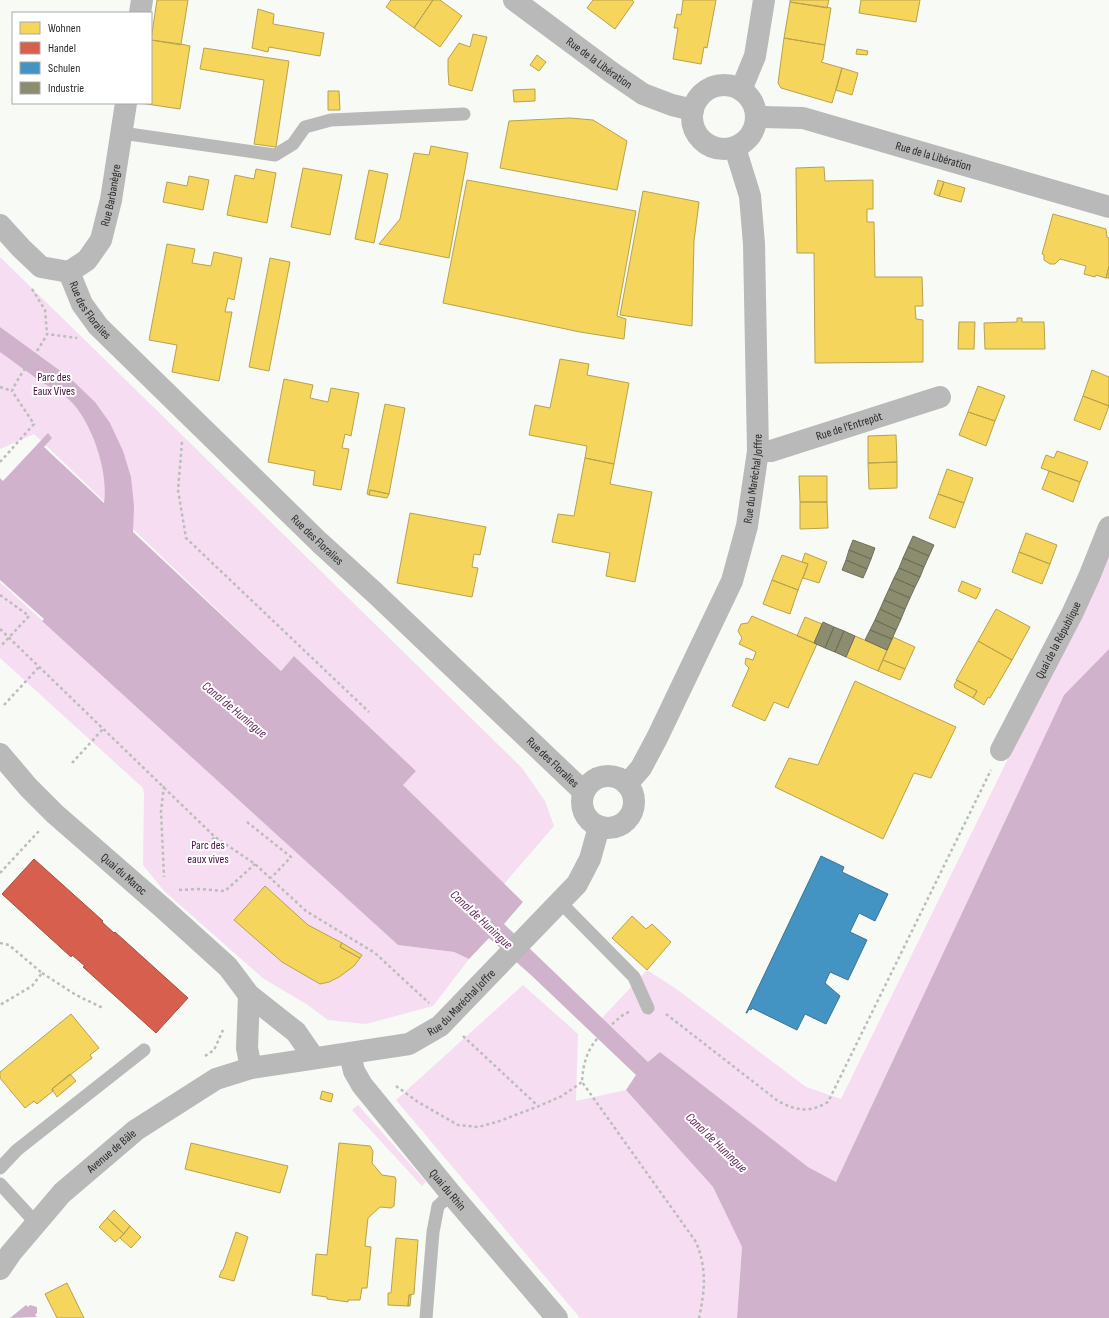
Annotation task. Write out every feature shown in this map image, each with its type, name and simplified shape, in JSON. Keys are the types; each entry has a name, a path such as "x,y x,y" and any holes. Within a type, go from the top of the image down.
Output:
{"street":[{"path":"140,12 142,0"},
{"name":"Rue de la Libération","path":"514,0 643,94 672,105 692,110"},
{"path":"742,90 755,56 764,0"},
{"path":"722,85 732,86 742,90 753,101 756,109 756,125 753,133 742,144 735,148 726,150 716,149 699,138 694,129 692,110 696,100 703,92 712,87 722,85"},
{"name":"Rue Barbanègre","path":"69,272 87,260 101,240 111,200 126,104"},
{"name":"Rue de la Libération","path":"757,117 803,118 1109,207"},
{"name":"Rue du Maréchal Joffre","path":"627,784 641,768 657,738 732,581 747,526 758,451 754,244 750,196 735,148"},
{"path":"0,226 41,267 69,272"},
{"name":"Rue des Floralies","path":"69,272 82,304 98,326 319,542 375,593 584,792"},
{"name":"Rue de l'Entrepôt","path":"758,451 771,451 940,397"},
{"name":"Quai de la République","path":"1000,750 1072,614 1109,527"},
{"name":"Quai du Maroc","path":"0,754 28,787 55,814 228,967 249,995 296,1032 314,1058"},
{"path":"604,777 616,778 627,784 634,797 633,811 625,823 612,828 599,827 587,818 582,805 584,792 592,782 604,777"},
{"name":"Rue du Maréchal Joffre","path":"251,1068 409,1044 440,1026 577,884 590,859 599,827"},
{"path":"249,995 247,1048 251,1068"},
{"name":"Quai du Rhin","path":"350,1054 354,1071 362,1085 451,1194 558,1318"},
{"name":"Avenue de Bâle","path":"0,1268 62,1193 136,1130 216,1080 251,1068"}],"lane":[{"path":"122,133 274,155 294,144 306,127 331,120 464,114"},
{"path":"560,902 634,977 648,1008"},
{"path":"0,1168 17,1150 144,1050"},
{"path":"0,1184 36,1224"},
{"path":"426,1318 433,1232 438,1206 451,1194"}],"path":[{"path":"12,391 18,377 41,346 47,334 45,310 30,284"},
{"path":"47,334 85,339 98,326"},
{"path":"0,387 12,391 34,424 0,462"},
{"path":"184,411 178,490 186,538 369,712"},
{"path":"0,595 29,616 0,647"},
{"path":"0,629 216,837 255,864 306,911 375,952 432,1006"},
{"path":"4,705 39,667"},
{"path":"72,763 103,728"},
{"path":"699,1318 705,1279 702,1257 696,1242 582,1082 585,1060 593,1042 624,1014 648,1008 661,1011 778,1102 794,1109 808,1110 819,1108 828,1102 1000,750"},
{"path":"164,786 161,811 164,884"},
{"path":"0,873 55,814"},
{"path":"247,822 291,857 271,878"},
{"path":"208,844 216,837"},
{"path":"198,889 225,891 255,864"},
{"path":"0,943 9,945 42,973 76,995 103,1008"},
{"path":"0,1006 32,986 42,973"},
{"path":"460,1032 539,1106"},
{"path":"362,1085 393,1084 418,1102 458,1125 478,1127 539,1106 562,1096 582,1082"}],"green space":[{"name":"Parc des Eaux Vives","path":"0,257 522,768 545,801 554,826 504,884 403,785 415,770 294,656 281,671 34,434 0,449"},
{"path":"1109,553 1109,649 1064,695 836,1182 808,1167 660,1052 648,1062 602,1018 647,970 675,988 806,1087 841,1099"},
{"name":"Parc des eaux vives","path":"0,582 398,945 454,952 469,959 433,1006 366,1024 328,1020 308,1005 264,979 164,891 143,865 143,788 0,658"},
{"path":"523,985 578,1034 576,1101 626,1090 713,1187 742,1247 737,1318 580,1318 396,1100"},
{"path":"358,1105 426,1182 422,1186 352,1110"}],"water":[{"name":"Canal de Huningue","path":"0,327 70,378 95,402 110,423 123,451 131,477 134,506 133,532 281,671 294,656 416,771 403,785 523,902 504,924 648,1062 660,1052 808,1167 836,1182 1064,695 1109,649 1109,1318 737,1318 742,1247 713,1187 626,1090 636,1075 531,975 489,938 469,959 454,952 398,945 42,621 44,619 0,580 0,478 3,481 48,433 52,438 44,447 104,503 105,490 101,461 90,431 83,418 75,406 66,397 40,381 0,352"},
{"path":"26,1305 28,1307 30,1305 37,1307 37,1313 35,1315 37,1317 10,1318"}],"building: Wohnen":[{"path":"157,0 188,0 181,44 152,40"},
{"path":"391,0 433,0 414,28 386,7"},
{"path":"433,0 440,0 462,16 440,47 414,28"},
{"path":"593,0 632,0 634,2 615,29 587,8"},
{"path":"683,0 716,0 707,48 704,47 701,64 673,59 678,28 674,28 677,14 681,15"},
{"path":"790,0 829,0 827,8 790,2"},
{"path":"861,0 920,0 916,22 859,13"},
{"path":"790,2 831,8 825,45 784,38"},
{"path":"258,9 274,14 273,24 324,33 320,56 269,47 268,52 252,48"},
{"path":"473,34 487,37 472,91 449,85 448,59 459,43 470,47"},
{"path":"784,38 825,45 823,59 821,62 842,68 832,103 781,88 778,83"},
{"path":"152,40 190,46 180,109 147,104 152,104"},
{"path":"204,48 289,61 276,147 254,144 264,80 200,69"},
{"path":"857,49 868,51 867,55 856,54"},
{"path":"537,55 546,62 539,71 530,65"},
{"path":"842,68 858,73 852,95 836,90"},
{"path":"535,89 535,101 514,102 513,90"},
{"path":"328,91 339,91 340,110 328,110"},
{"path":"570,118 593,120 627,141 617,190 500,168 509,121"},
{"path":"431,146 468,153 449,258 379,244 400,219 414,153 429,155"},
{"path":"824,167 825,181 873,180 873,209 867,209 867,222 874,222 875,277 922,277 923,306 915,306 916,319 923,320 923,362 815,363 814,253 797,253 796,168"},
{"path":"303,168 342,175 330,235 291,227"},
{"path":"256,169 276,173 267,223 227,215 235,175 254,179"},
{"path":"369,170 388,174 374,243 355,239"},
{"path":"189,176 209,180 203,210 163,202 167,182 187,186"},
{"path":"467,180 636,211 617,316 626,319 624,339 580,332 443,303"},
{"path":"938,180 944,182 939,196 934,194"},
{"path":"944,182 965,188 961,202 939,196"},
{"path":"643,191 699,202 694,241 692,326 620,315"},
{"path":"1053,214 1106,229 1107,237 1109,238 1109,266 1106,278 1084,274 1086,266 1060,259 1055,264 1050,264 1044,260 1044,255 1042,254"},
{"path":"167,244 195,249 192,263 211,266 214,252 242,258 234,300 228,298 225,312 232,312 219,381 172,372 177,345 149,340"},
{"path":"270,258 290,262 269,371 249,367"},
{"path":"1109,266 1109,278 1106,278"},
{"path":"1017,318 1022,318 1022,322 1044,322 1045,349 985,349 984,323 1017,322"},
{"path":"959,322 975,322 974,349 958,349"},
{"path":"560,359 589,364 587,375 629,383 614,464 585,458 587,446 529,435 535,405 550,408"},
{"path":"1092,370 1109,377 1109,406 1083,396"},
{"path":"284,379 313,385 310,398 328,402 331,388 359,393 351,436 345,434 342,448 349,449 341,490 313,485 315,471 268,462"},
{"path":"978,386 1005,396 995,421 968,412"},
{"path":"1083,396 1109,406 1100,430 1074,420"},
{"path":"385,404 405,408 389,494 370,490 369,495 367,494"},
{"path":"968,412 995,421 986,446 959,435"},
{"path":"896,435 897,462 868,463 868,436"},
{"path":"1057,451 1088,462 1080,482 1041,468 1046,455 1054,458"},
{"path":"585,458 614,464 610,484 652,492 635,582 606,576 610,553 552,542 558,514 574,516"},
{"path":"897,462 897,488 869,489 868,463"},
{"path":"947,469 973,478 964,503 938,494"},
{"path":"1049,471 1080,482 1073,502 1042,489"},
{"path":"799,476 827,476 827,502 800,502"},
{"path":"370,490 389,494 387,498 369,495"},
{"path":"938,494 964,503 955,528 929,518"},
{"path":"800,502 827,502 828,528 800,529"},
{"path":"410,513 486,527 480,555 474,554 472,567 478,568 472,597 397,583"},
{"path":"1026,533 1057,545 1050,564 1019,552"},
{"path":"1019,552 1050,564 1042,584 1012,572"},
{"path":"805,553 827,562 819,583 803,578 808,564 802,562"},
{"path":"782,555 808,564 798,590 772,580"},
{"path":"772,580 798,590 790,614 763,604"},
{"path":"962,581 981,589 976,599 958,591"},
{"path":"996,609 1030,627 1012,660 978,641"},
{"path":"752,616 817,644 788,708 774,702 765,721 732,706 749,668 745,664 746,658 753,660 756,652 739,644 742,638 738,631 741,624 748,623"},
{"path":"805,617 822,624 814,643 797,636"},
{"path":"855,636 887,650 878,671 846,657"},
{"path":"893,637 915,647 905,669 883,660"},
{"path":"978,641 1012,660 990,698 988,697 984,705 973,698 977,691 956,680"},
{"path":"883,660 905,669 900,680 878,671"},
{"path":"957,680 977,691 973,698 955,688 954,685"},
{"path":"855,681 956,727 931,778 914,773 883,839 775,787 789,758 818,765"},
{"path":"265,886 308,925 342,943 340,947 360,958 354,966 339,977 329,982 320,984 282,962 234,920"},
{"path":"632,916 646,929 652,924 671,942 647,970 612,938"},
{"path":"342,943 362,955 360,958 340,947"},
{"path":"71,1014 99,1048 90,1055 92,1058 52,1089 53,1091 37,1104 34,1101 25,1108 0,1078 0,1072"},
{"path":"70,1074 76,1081 57,1097 52,1089"},
{"path":"322,1091 333,1094 331,1102 320,1099"},
{"path":"191,1143 288,1166 280,1193 185,1169"},
{"path":"339,1143 370,1146 373,1151 372,1163 382,1175 395,1177 396,1180 394,1206 391,1208 380,1207 368,1218 365,1246 371,1247 367,1288 362,1288 360,1300 348,1300 348,1302 312,1295 316,1254 327,1255"},
{"path":"114,1210 130,1226 124,1234 107,1218"},
{"path":"107,1218 124,1234 115,1242 99,1227"},
{"path":"130,1226 141,1237 131,1248 120,1238"},
{"path":"236,1232 248,1237 234,1281 219,1277 223,1270"},
{"path":"396,1238 418,1240 414,1294 409,1295 408,1306 388,1305 388,1293 391,1293"},
{"path":"67,1283 84,1318 57,1318 45,1294"},
{"path":"409,1295 411,1295 410,1306 408,1306"}],"building: Handel":[{"path":"34,859 103,921 102,922 114,933 115,932 188,998 156,1033 83,967 85,966 72,955 71,957 2,894"}],"building: Schulen":[{"path":"821,856 844,867 842,872 888,894 875,921 859,913 850,932 867,940 848,980 830,972 825,983 840,996 826,1024 805,1014 797,1030 752,1008 746,1013"}],"building: Industrie":[{"path":"913,536 934,545 929,556 908,547"},
{"path":"853,540 875,548 871,559 849,550"},
{"path":"908,547 929,556 924,567 903,558"},
{"path":"849,550 871,559 867,569 846,560"},
{"path":"903,558 924,567 920,577 899,568"},
{"path":"846,560 867,569 863,578 842,570"},
{"path":"899,568 920,577 915,587 894,578"},
{"path":"894,578 915,587 910,598 889,589"},
{"path":"889,589 910,598 905,609 884,600"},
{"path":"884,600 905,609 901,619 880,609"},
{"path":"880,609 901,619 896,630 875,620"},
{"path":"875,620 896,630 892,639 870,630"},
{"path":"823,622 834,627 825,648 814,643"},
{"path":"834,627 844,631 835,652 825,648"},
{"path":"870,630 892,639 887,650 865,640"},
{"path":"844,631 855,636 846,657 835,652"}]}
